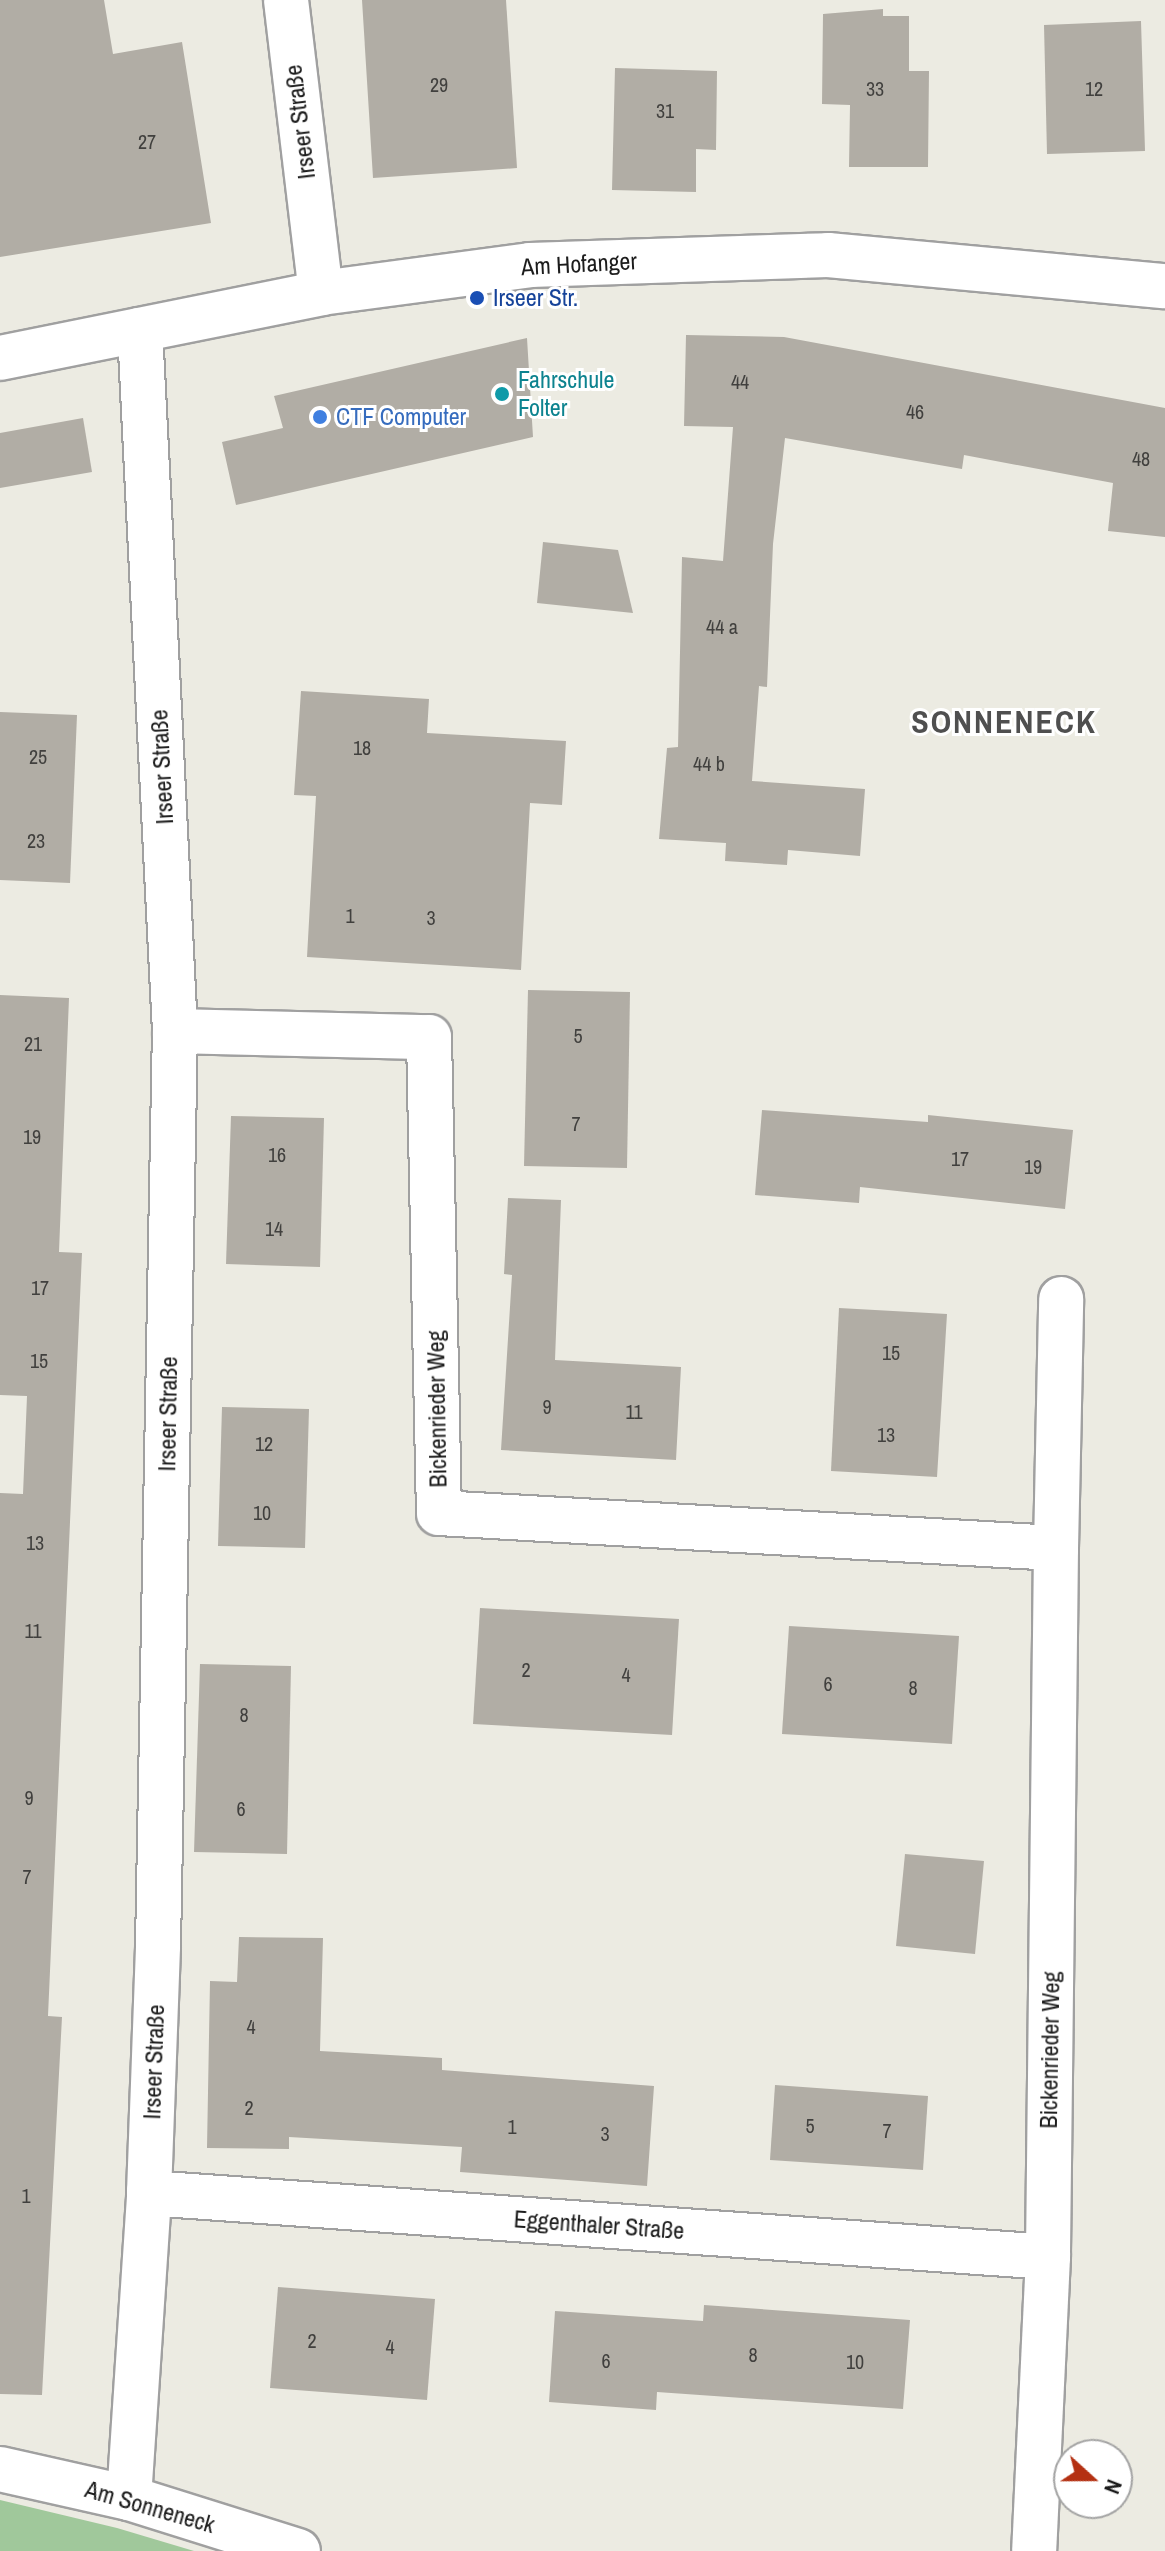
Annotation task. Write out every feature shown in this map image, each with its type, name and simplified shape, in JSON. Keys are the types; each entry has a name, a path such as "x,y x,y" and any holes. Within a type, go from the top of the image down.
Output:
{"street":[{"name":"Irseer Straße","path":"286,0 321,293"},
{"name":"Am Hofanger","path":"0,358 321,293 530,265 828,255 1165,286"},
{"name":"Irseer Straße","path":"129,2498 149,2193 175,1031 140,330"},
{"name":"Bickenrieder Weg","path":"175,1031 429,1037 439,1513 1056,1548"},
{"name":"Bickenrieder Weg","path":"1034,2551 1048,2257 1061,1299"},
{"name":"Eggenthaler Straße","path":"149,2193 1048,2257"},
{"name":"Am Sonneneck","path":"0,2469 129,2498 298,2551"}],"green space":[{"path":"0,2500 117,2528 194,2551 0,2551"}],"building":[{"path":"0,0 104,0 113,54 182,42 211,223 0,257"},
{"path":"362,0 506,0 517,168 373,178"},
{"path":"883,9 883,16 909,16 909,71 929,71 928,167 849,167 850,105 822,104 823,14"},
{"path":"1141,21 1145,151 1047,154 1044,25"},
{"path":"615,68 717,71 716,150 696,149 696,192 612,190"},
{"path":"686,335 784,337 1165,408 1165,537 1108,531 1113,483 964,455 962,469 785,438 773,544 767,687 759,686 752,781 865,789 860,856 788,850 787,865 725,861 726,843 659,839 667,748 678,747 682,557 723,561 733,427 684,426"},
{"path":"527,338 533,437 236,505 222,442 283,428 274,396"},
{"path":"83,418 92,472 0,488 0,433"},
{"path":"543,542 618,550 633,613 537,603"},
{"path":"301,691 429,699 427,733 566,741 562,805 530,803 521,970 307,957 316,796 294,795"},
{"path":"0,712 77,715 70,883 0,880"},
{"path":"528,990 630,992 627,1168 524,1166"},
{"path":"0,995 69,998 59,1252 82,1253 48,2016 62,2017 42,2395 0,2394 0,1493 23,1494 27,1396 0,1395"},
{"path":"762,1110 928,1122 928,1115 1073,1130 1065,1209 860,1187 859,1203 755,1195"},
{"path":"231,1116 324,1118 320,1267 226,1264"},
{"path":"508,1198 561,1200 555,1360 681,1367 676,1460 501,1450 512,1275 504,1274"},
{"path":"839,1308 947,1314 937,1477 831,1471"},
{"path":"222,1407 309,1409 305,1548 218,1546"},
{"path":"480,1608 679,1619 672,1735 473,1724"},
{"path":"789,1626 959,1636 952,1744 782,1734"},
{"path":"200,1664 291,1666 287,1854 194,1852"},
{"path":"905,1854 984,1861 975,1954 896,1946"},
{"path":"239,1937 323,1938 320,2051 442,2058 442,2070 654,2086 647,2186 460,2172 462,2147 289,2137 289,2149 207,2148 210,1981 237,1982"},
{"path":"775,2085 928,2096 923,2170 770,2160"},
{"path":"278,2287 435,2299 427,2400 270,2388"},
{"path":"704,2305 910,2320 903,2409 657,2392 656,2410 549,2402 555,2311 703,2321"}],"place":[{"name":"Irseer Str.","path":"477,298"},
{"name":"Fahrschule Folter","path":"502,394"},
{"name":"CTF Computer","path":"320,417"}],"district":[{"name":"SONNENECK","path":"1004,722"}]}
